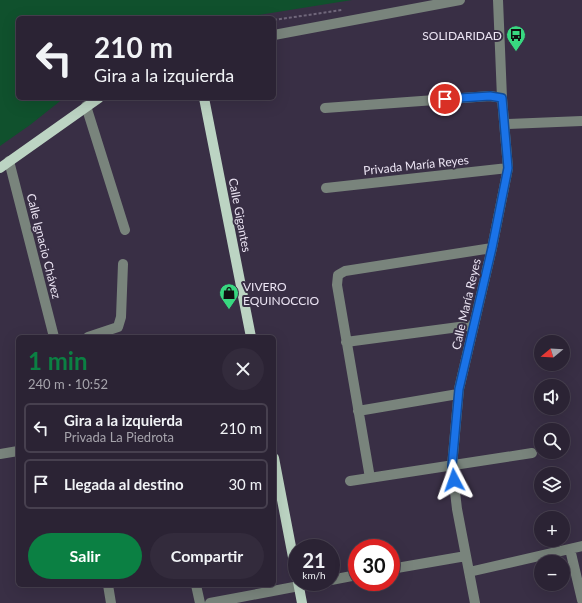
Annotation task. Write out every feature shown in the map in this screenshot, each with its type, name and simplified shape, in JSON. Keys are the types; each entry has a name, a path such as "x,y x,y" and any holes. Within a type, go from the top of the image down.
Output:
{"main road":[{"path":"0,168 96,100"},
{"name":"Calle Gigantes","path":"204,100 251,335"},
{"path":"276,468 290,539"},
{"path":"300,591 302,603"}],"street":[{"path":"276,35 460,0"},
{"name":"Calle María Reyes","path":"475,603 452,466 458,394 492,248 508,168 502,98 498,5 492,0"},
{"path":"325,108 490,96 502,98"},
{"path":"86,106 126,230"},
{"path":"505,124 582,121"},
{"name":"Calle Ignacio Chávez","path":"9,161 53,335"},
{"name":"Privada María Reyes","path":"326,188 508,168"},
{"path":"370,478 337,285 338,275 345,271 492,248"},
{"path":"94,335 118,327 121,317 123,264"},
{"path":"346,342 474,325"},
{"path":"358,411 458,394"},
{"path":"0,454 16,451"},
{"path":"350,481 532,453"},
{"path":"469,572 582,546"},
{"path":"570,549 582,600"},
{"path":"400,567 466,556"},
{"path":"210,603 288,584"},
{"path":"108,587 111,603"},
{"path":"196,587 200,603"}],"path":[{"path":"276,20 349,9"}],"green space":[{"path":"0,0 352,0 252,16 16,16 16,100 61,100 0,146"}],"place":[{"name":"SOLIDARIDAD","path":"516,52"},
{"name":"VIVERO EQUINOCCIO","path":"229,310"}],"route":[{"path":"445,99 490,96 502,98 508,168 492,248 458,394 452,466 454,480"}]}
